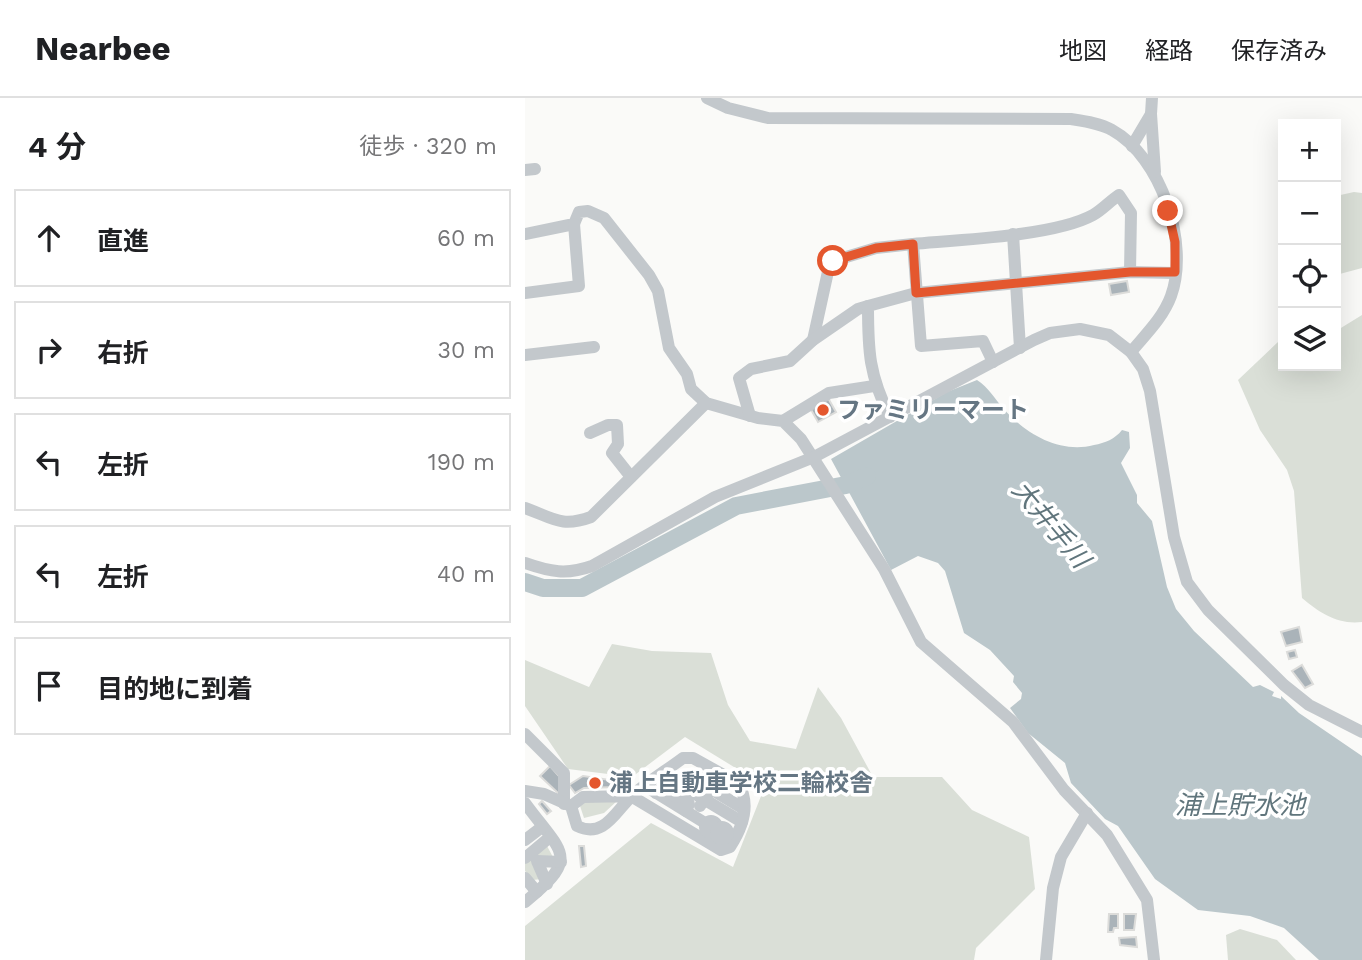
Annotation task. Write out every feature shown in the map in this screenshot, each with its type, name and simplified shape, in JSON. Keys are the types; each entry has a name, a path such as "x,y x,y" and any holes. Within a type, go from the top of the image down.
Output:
{"street":[{"path":"708,98 750,115 768,118 1071,119 1112,130 1132,146 1156,172"},
{"path":"1131,352 1160,317 1171,295 1175,272 1175,242 1156,172 1152,98"},
{"path":"1132,146 1151,114"},
{"path":"813,340 829,267 833,261 876,248 1013,234 1093,215 1119,195 1131,213 1130,272"},
{"path":"525,293 579,286 574,224 579,212 588,211 614,226 658,291 669,348 687,374 691,389 706,402 750,416 783,422 801,439 884,569 921,642 1013,722 1064,790 1107,835 1147,900 1154,960"},
{"path":"525,234 574,224"},
{"path":"1013,234 1020,348"},
{"path":"913,244 921,346 983,341 993,362"},
{"path":"750,416 739,378 751,369 790,361 813,340 858,309 916,293 1015,286 1130,272 1175,272"},
{"path":"868,306 868,342 874,386 890,416"},
{"path":"525,563 550,572 574,573 715,497 814,457 1050,333 1080,329 1109,335 1131,352 1143,369 1150,391 1178,558 1192,589 1208,610 1284,685 1321,712 1362,732"},
{"path":"525,355 594,347"},
{"path":"783,422 829,393 874,386"},
{"path":"525,508 559,522 572,524 591,517 706,402"},
{"path":"590,433 608,425 617,425 619,439 612,453 631,477"},
{"path":"525,734 564,773 567,805 577,826 584,829 598,828 610,821 631,796"},
{"path":"650,790 662,774 683,758 693,758 705,765 730,823"},
{"path":"676,784 686,775 698,783 705,765"},
{"path":"690,831 688,799 674,796 676,784 684,768 695,775 705,765"},
{"path":"662,774 676,784"},
{"path":"701,778 713,786"},
{"path":"567,805 583,797 631,796 676,784 713,786 738,783 721,850 631,796"},
{"path":"690,814 713,786"},
{"path":"650,790 690,814 730,823"},
{"path":"525,791 544,794 567,805"},
{"path":"525,902 542,888 561,866 561,851 526,807"},
{"path":"1046,960 1053,888 1061,857 1087,813"},
{"path":"525,840 546,832"},
{"path":"525,858 546,832"},
{"path":"542,888 537,860 561,862"},
{"path":"525,878 542,888"}],"shaded area":[{"path":"1362,193 1362,268 1341,274 1341,245 1341,195"},
{"path":"1362,315 1362,622 1345,622 1330,617 1302,598 1294,491 1287,470 1260,430 1238,380 1278,342 1278,371 1341,371 1341,328"},
{"path":"612,644 652,651 711,653 728,705 750,741 796,749 818,687 841,718 873,777 942,777 972,810 1029,837 1035,889 976,948 974,960 525,960 525,926 651,823 733,867 765,786 685,737 632,777 568,769 525,706 525,660 589,687"},
{"path":"586,801 617,801 604,813 584,818 580,806"},
{"path":"547,846 554,859 536,857 541,879 533,880 525,871 525,864"},
{"path":"1240,929 1277,940 1296,960 1228,960 1226,935"}],"water":[{"name":"浦上貯水池","path":"977,380 1022,426 1044,440 1069,447 1081,447 1110,440 1122,430 1129,432 1130,448 1121,463 1137,495 1137,503 1152,521 1167,587 1176,609 1194,631 1253,687 1260,685 1274,692 1272,696 1281,699 1281,696 1299,713 1362,756 1362,960 1319,960 1284,928 1250,916 1198,910 1155,879 1118,826 1105,819 1071,783 1065,763 1028,733 1010,708 1021,699 1022,693 1013,682 1014,676 990,650 964,633 945,571 938,563 918,556 891,570 831,459 947,392"}],"building":[{"path":"1127,281 1129,292 1111,295 1109,284"},
{"name":"ファミリーマート","path":"828,398 836,412 818,422 810,408"},
{"path":"1299,627 1302,642 1286,646 1281,632"},
{"path":"1295,650 1297,657 1289,659 1287,652"},
{"path":"1302,665 1313,684 1305,688 1292,671"},
{"path":"550,766 559,776 559,794 540,776"},
{"name":"浦上自動車学校二輪校舎","path":"583,776 617,781 617,787 584,788 575,793 569,785"},
{"path":"542,801 551,811 547,814 539,804"},
{"path":"579,846 584,846 586,866 581,867"},
{"path":"1109,914 1118,914 1118,928 1114,928 1113,932 1108,932"},
{"path":"1124,914 1136,914 1134,930 1124,930"},
{"path":"1136,937 1137,947 1120,945 1119,938"}],"waterway":[{"name":"大井手川","path":"525,582 543,588 582,588 736,506 846,485 867,476"}],"place":[{"name":"ファミリーマート","path":"823,410"},
{"name":"浦上自動車学校二輪校舎","path":"595,783"}],"route":[{"path":"833,261 876,248 913,244 916,293 1015,286 1130,272 1175,272 1175,242 1168,211"}]}
